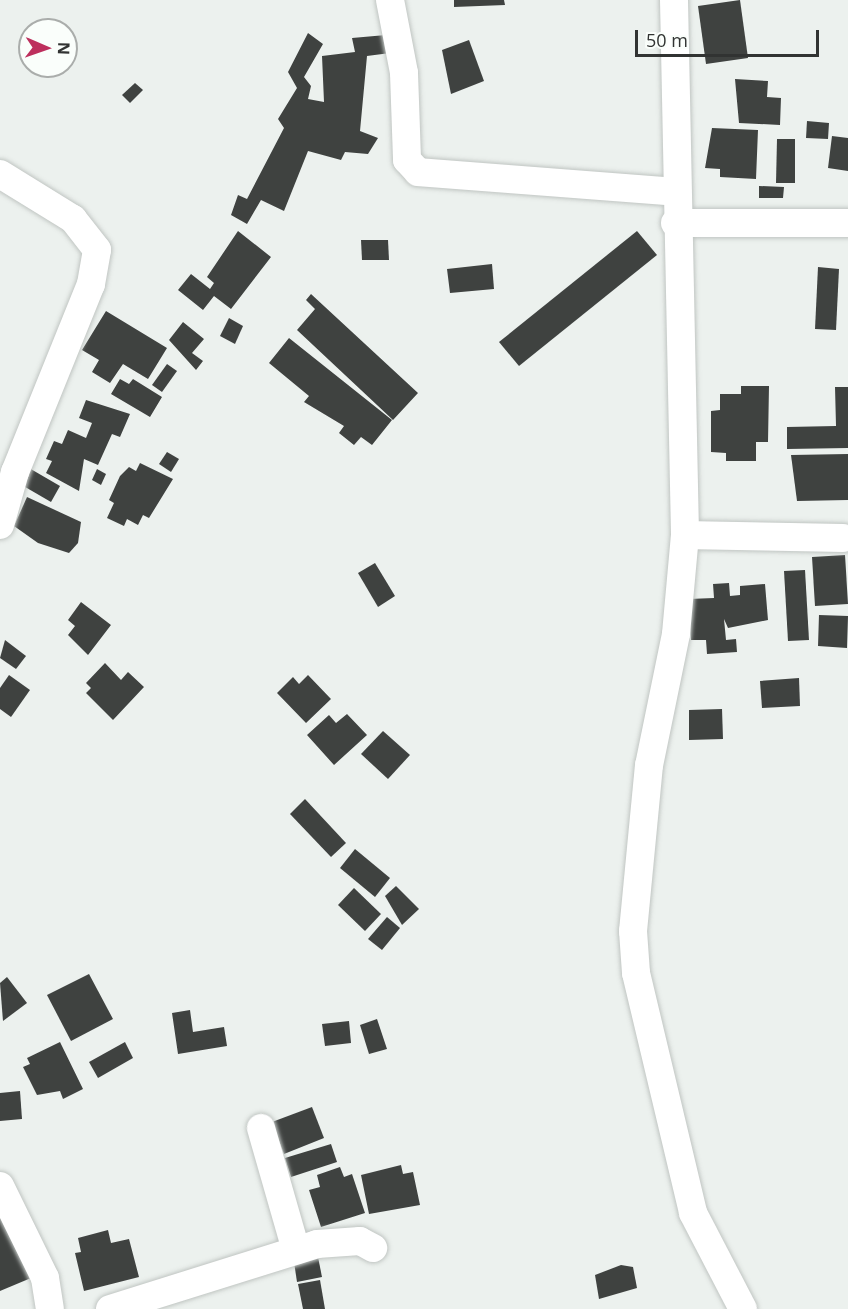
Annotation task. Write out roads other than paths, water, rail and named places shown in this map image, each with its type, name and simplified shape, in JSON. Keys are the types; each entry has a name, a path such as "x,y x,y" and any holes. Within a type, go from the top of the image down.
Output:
{"street":[{"path":"390,0 404,73 407,160 418,172 675,192"},
{"path":"674,0 675,223 685,535 676,634 647,776 633,931 636,973 693,1213 743,1309"},
{"path":"0,174 73,219 97,250 87,294 15,472 0,525"},
{"path":"675,223 848,223"},
{"path":"685,535 843,538"},
{"path":"261,1128 296,1250"},
{"path":"0,1186 45,1278 50,1309"},
{"path":"110,1309 296,1250 343,1240 373,1248"}]}
